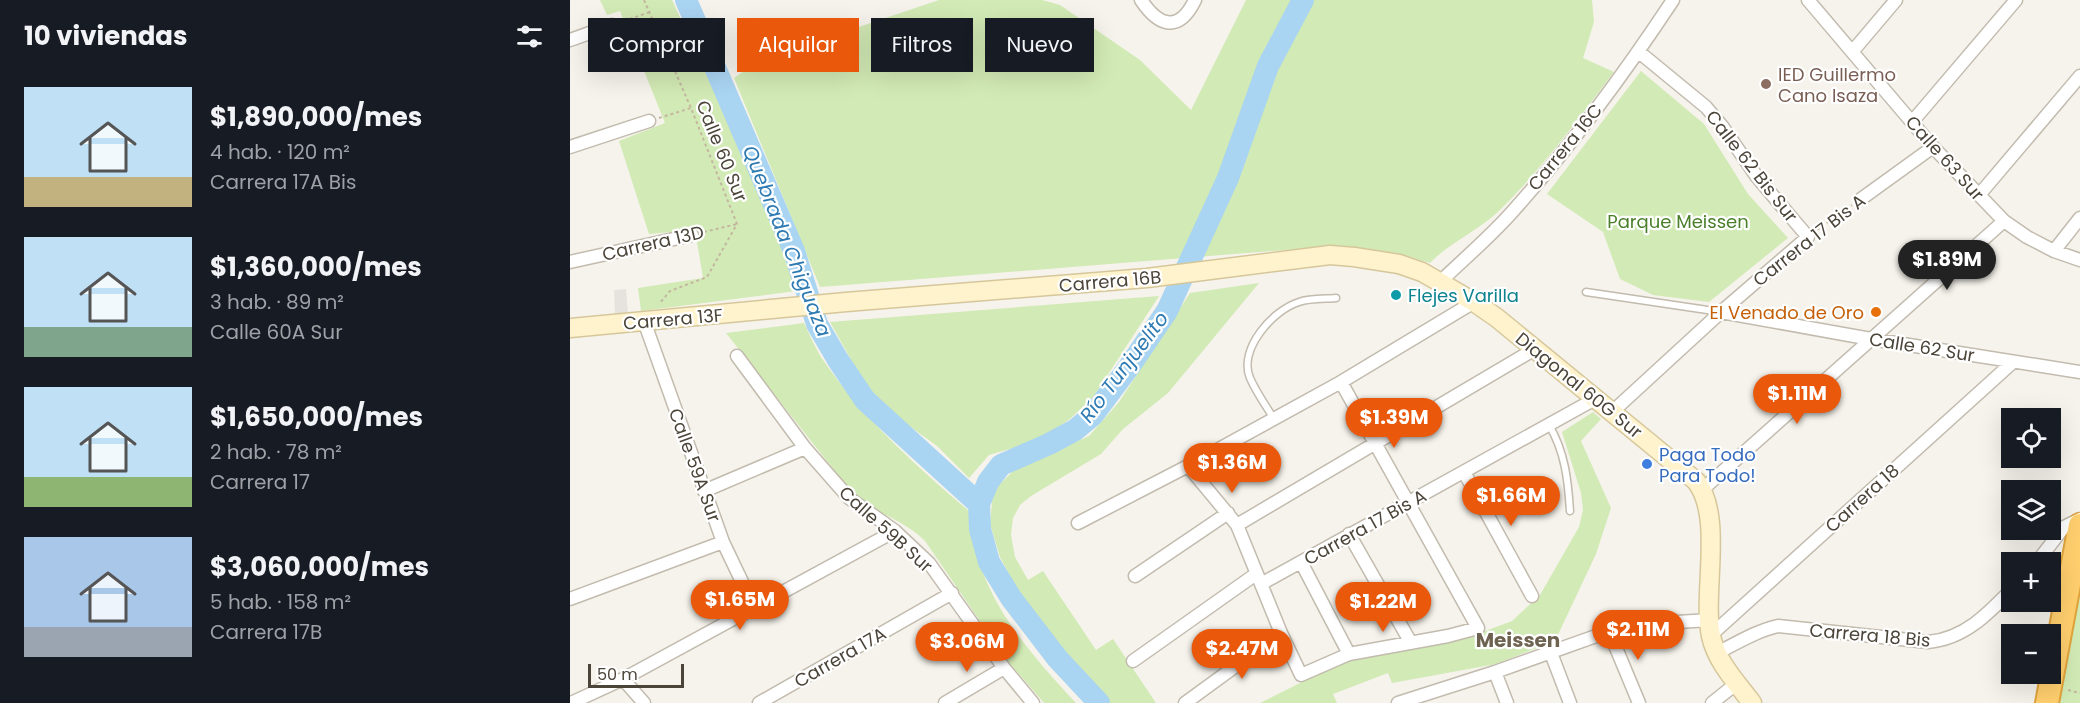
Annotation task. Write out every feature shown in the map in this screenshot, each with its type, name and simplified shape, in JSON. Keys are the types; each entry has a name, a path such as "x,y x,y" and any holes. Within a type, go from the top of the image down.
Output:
{"highway":[{"path":"2047,703 2080,525"}],"street":[{"path":"1141,0 1150,14 1162,22 1175,23 1183,19 1195,0"},
{"name":"Carrera 16C","path":"1441,281 1512,213 1576,136 1639,52 1673,0"},
{"name":"Calle 63 Sur","path":"1808,0 1933,147 2004,221 2027,237 2054,251 2080,260"},
{"path":"1852,52 1896,0"},
{"path":"1911,122 2016,0"},
{"path":"570,40 588,34"},
{"name":"Calle 62 Bis Sur","path":"1639,52 1706,107 1757,177 1808,237"},
{"path":"1979,195 2080,76"},
{"path":"570,147 649,121"},
{"name":"Carrera 17 Bis A","path":"1860,198 1933,147"},
{"path":"2054,251 2080,218"},
{"path":"1752,703 1717,653 1710,628 1709,520 1703,489 2004,221"},
{"name":"Carrera 13D","path":"570,262 692,235"},
{"name":"Carrera 17 Bis A","path":"1611,412 1808,237"},
{"name":"Carrera 16B","path":"775,309 1147,278 1329,255 1354,256 1399,264 1441,281"},
{"name":"Diagonal 60G Sur","path":"1441,281 1497,318 1689,473 1703,489"},
{"path":"1078,522 1188,466 1341,382 1474,302"},
{"name":"Carrera 13F","path":"570,328 650,315 775,309"},
{"name":"Calle 62 Sur","path":"1721,312 1871,339 2080,372"},
{"name":"Calle 59A Sur","path":"650,315 704,491 723,542 754,607"},
{"path":"1237,525 1536,349"},
{"name":"Calle 59B Sur","path":"737,356 805,448 849,498 895,531 929,563 1004,668 1034,703"},
{"name":"Carrera 18","path":"1710,628 2013,362"},
{"path":"1188,466 1237,525 1281,633 1301,675 1349,654 1478,628 1341,382"},
{"name":"Carrera 17 Bis A","path":"1133,661 1258,579 1301,562 1595,399"},
{"path":"704,491 805,448"},
{"path":"1464,472 1532,596"},
{"path":"1135,576 1228,513"},
{"path":"2045,552 2064,527 2080,519"},
{"path":"571,703 623,679 895,531"},
{"path":"1349,534 1412,643"},
{"path":"570,599 723,542"},
{"path":"1301,562 1349,654"},
{"name":"Carrera 17A","path":"759,703 952,593"},
{"name":"Carrera 18 Bis","path":"1717,653 1759,632 1778,626 1928,642 1944,641 1977,622 2001,600"},
{"path":"1398,703 1634,624 1710,628"},
{"path":"1609,632 1639,703"},
{"path":"1185,703 1281,633"},
{"path":"1551,653 1570,703"},
{"path":"945,703 1004,668"},
{"path":"1496,672 1508,703"},
{"path":"623,679 644,703"},
{"path":"1712,703 1737,683"},
{"path":"1436,690 1441,703"}],"lane":[{"name":"Calle 62 Sur","path":"1586,292 1721,312"},
{"path":"1274,419 1249,377 1248,365 1252,348 1263,327 1276,313 1299,302 1336,298"},
{"path":"1548,425 1564,459 1568,477 1570,511"}],"path":[{"name":"Calle 60 Sur","path":"644,0 691,108 737,224 707,277 670,291 650,315"},
{"path":"634,18 650,12"},
{"path":"649,121 691,108"},
{"name":"Carrera 17 Bis A","path":"1808,237 1860,198"},
{"name":"Carrera 13D","path":"692,235 737,224"}],"shaded area":[{"path":"626,289 628,314 615,314 614,290"}],"green space":[{"path":"600,0 672,0 680,18 623,18 620,11 607,15"},
{"path":"939,0 1042,0 1060,5 1079,18 985,18 985,72 1094,72 1094,28 1140,60 1191,110 1246,0 1592,0 1594,22 1583,58 1614,72 1547,158 1503,207 1430,263 1377,250 1322,247 820,287 734,78 742,72 859,72 859,27 871,23 871,72 973,72 973,18 885,18"},
{"name":"Parque Meissen","path":"1641,71 1704,124 1748,194 1788,238 1709,302 1653,295 1620,279 1603,232 1547,194"},
{"path":"645,72 705,72 770,213 796,291 641,311 638,288 703,278 695,230 649,234 619,141 665,123"},
{"path":"1259,283 1168,393 1123,429 1101,454 1031,496 1020,505 1013,518 1011,535 1015,557 1028,580 1043,571 1096,650 1113,639 1156,703 1110,703 1065,653 1020,595 1000,557 990,524 993,491 1015,469 1089,436 1119,402 1190,293"},
{"path":"1159,296 1094,396 1071,418 1043,439 989,455 969,478 937,446 894,415 869,392 830,322"},
{"path":"804,323 823,360 855,402 911,459 970,512 981,567 992,593 1021,639 1076,703 1044,703 1006,659 925,541 908,527 852,493 726,333"},
{"path":"1593,412 1601,419 1581,441 1611,508 1596,554 1555,641 1496,664 1392,683 1388,673 1333,694 1337,703 1260,703 1342,662 1480,633 1512,621 1540,595 1579,527 1583,510 1581,493 1562,432"},
{"path":"2080,574 2080,703 2056,703"}],"waterway":[{"name":"Quebrada Chiguaza","path":"686,0 794,251 817,324 865,400 979,504"},
{"name":"Río Tunjuelito","path":"1099,703 1057,658 1011,598 989,562 980,529 979,504 988,482 1001,465 1075,430 1093,415 1167,311 1228,178 1268,66 1303,0"}],"place":[{"name":"IED Guillermo Cano Isaza","path":"1766,84"},
{"name":"Flejes Varilla","path":"1396,295"},
{"name":"El Venado de Oro","path":"1876,312"},
{"name":"Paga Todo Para Todo!","path":"1647,464"}],"district":[{"name":"Meissen","path":"1518,640"}]}
